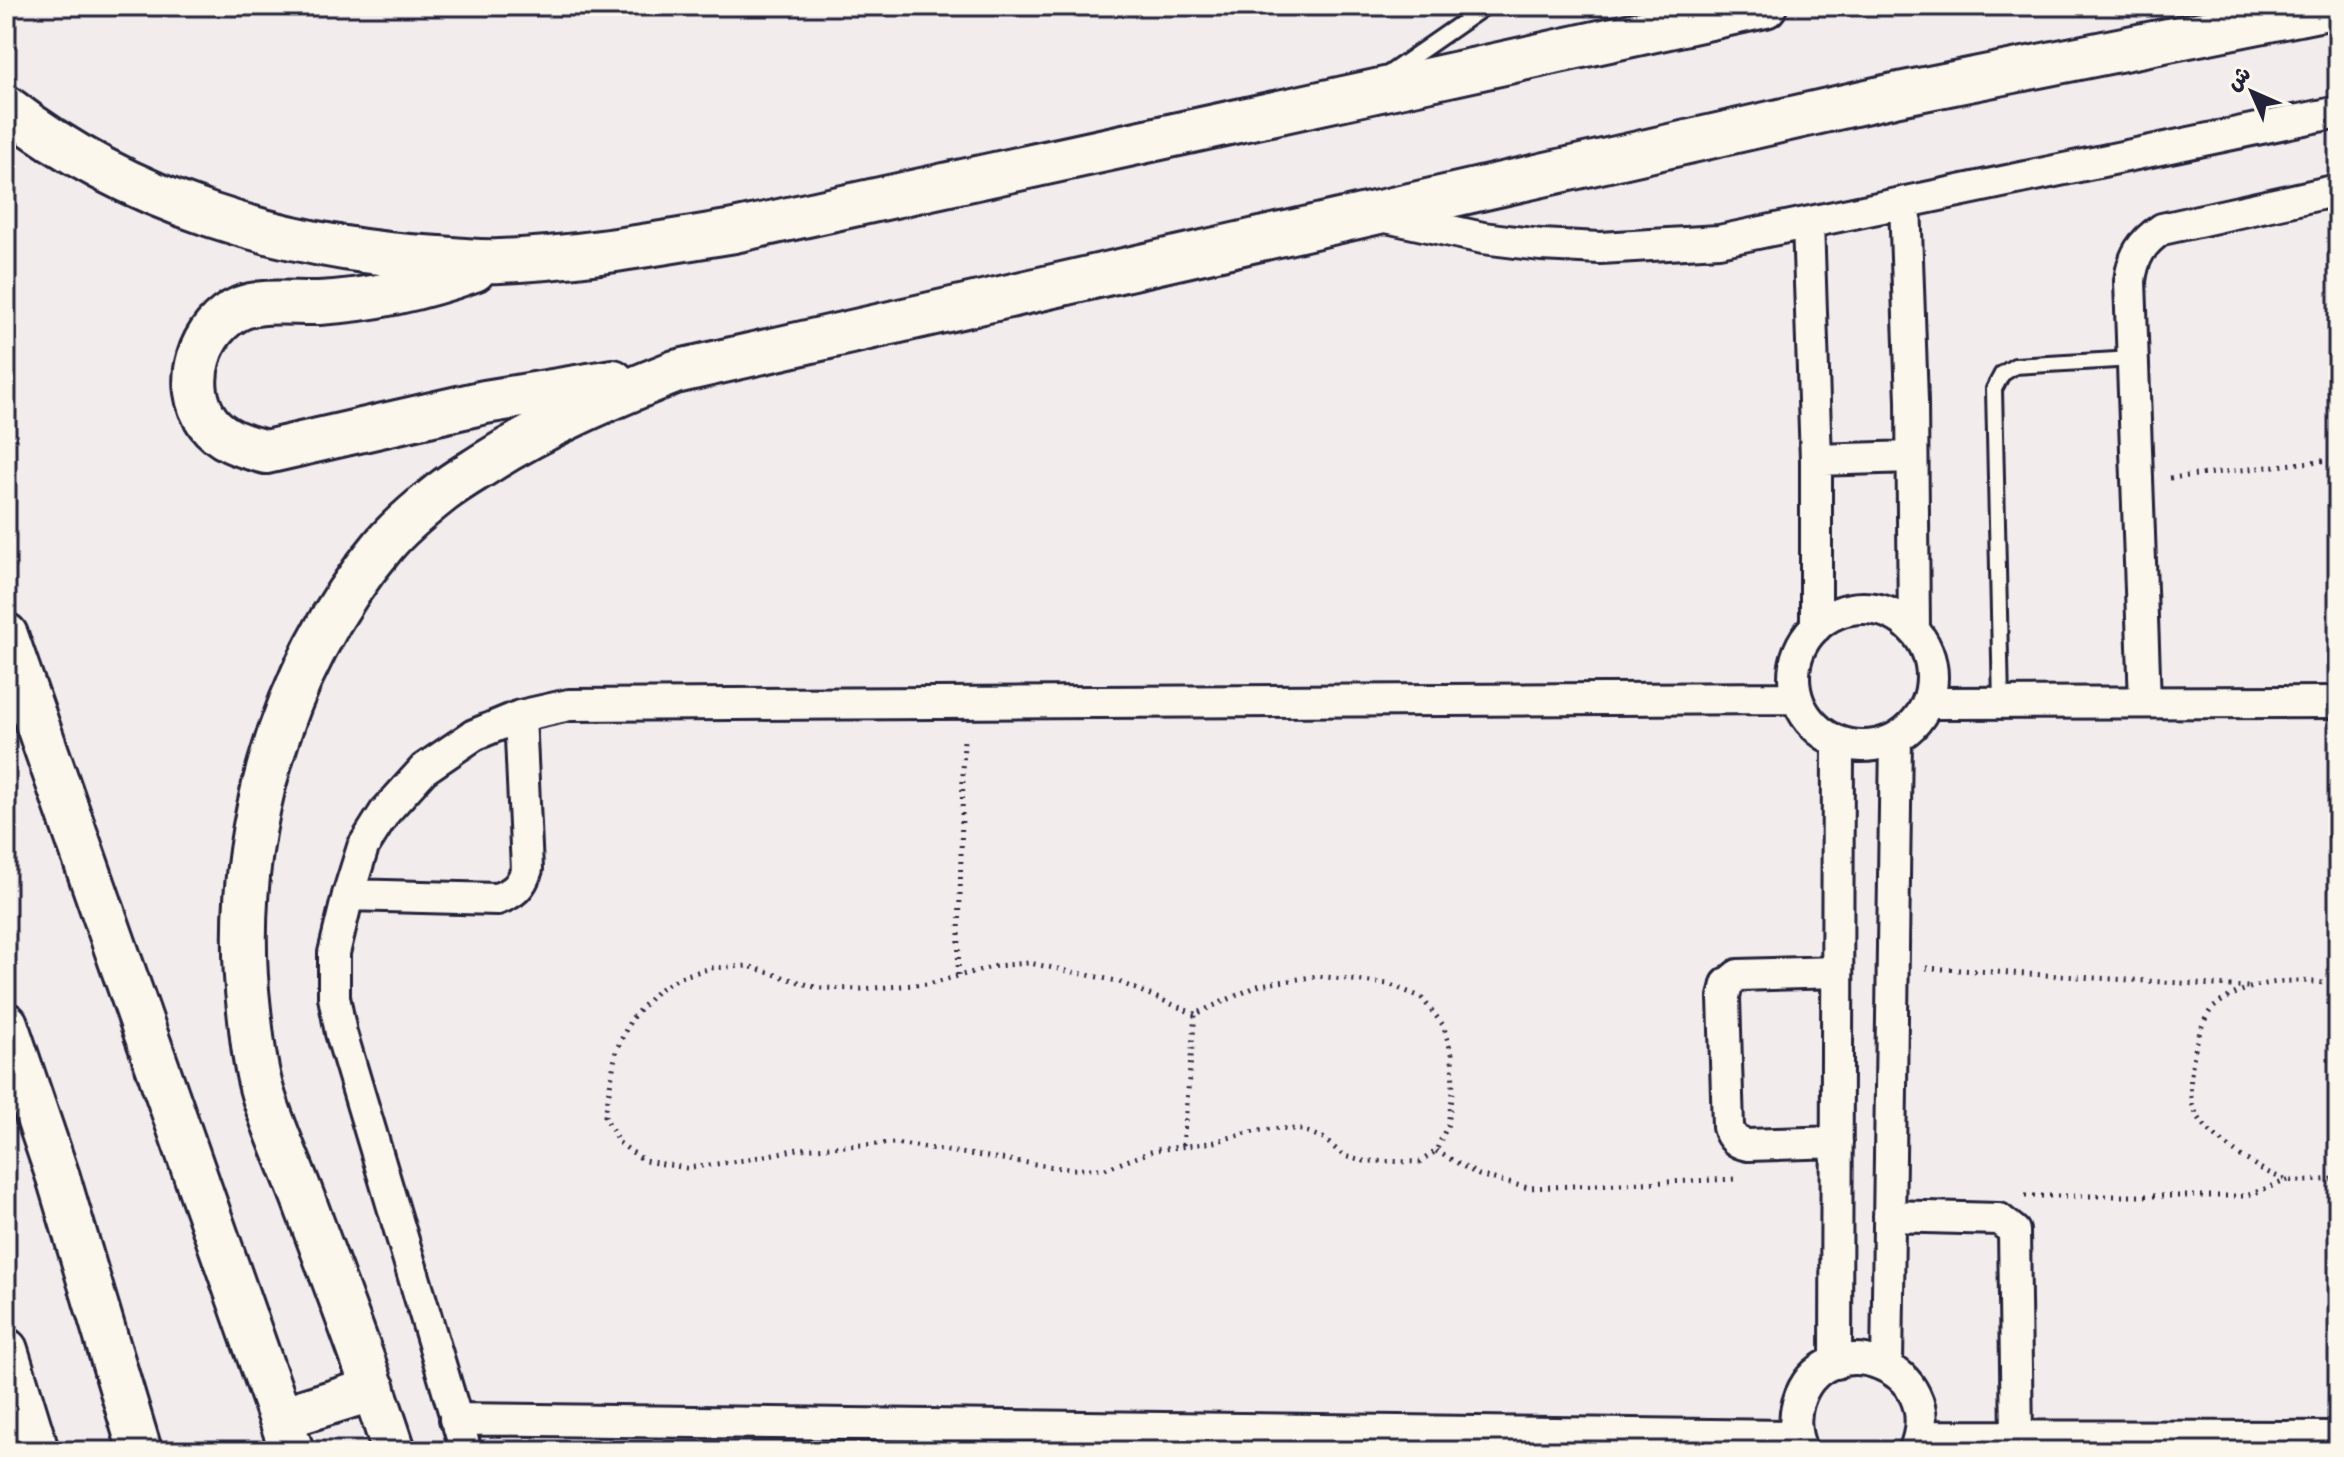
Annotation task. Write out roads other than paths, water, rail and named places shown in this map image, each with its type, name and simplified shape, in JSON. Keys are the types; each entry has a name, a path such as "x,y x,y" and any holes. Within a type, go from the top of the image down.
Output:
{"street":[{"path":"6,107 33,128 89,161 184,207 286,238 391,256 498,262 604,253 734,231 1765,6"},
{"path":"498,262 454,278 365,298 241,308 213,328 197,357 195,391 208,422 234,443 266,452 485,402 675,372 1894,95 2338,6"},
{"path":"1367,213 1483,238 1600,248 1719,241 2338,112"},
{"path":"2145,702 2130,281 2132,265 2138,250 2162,229 2338,190"},
{"path":"1905,202 1914,629"},
{"path":"1808,223 1816,460 1816,627"},
{"path":"394,1451 374,1389 263,1093 245,979 249,861 260,802 276,744 305,671 342,604 386,543 444,490 520,441 586,407 675,372"},
{"path":"1816,460 1912,457"},
{"path":"1855,609 1897,616 1914,629 1927,652 1932,677 1928,703 1909,729 1877,745 1857,747 1838,742 1820,732 1806,717 1797,698 1794,667 1805,639 1834,615 1855,609"},
{"path":"6,635 287,1434 374,1389"},
{"path":"466,1451 341,1033 334,997 334,953 363,847 385,812 424,769 474,735 520,716 569,705 1797,698"},
{"path":"1928,703 2338,702"},
{"path":"348,895 497,899 511,894 522,884 527,869 520,716"},
{"path":"1887,1366 1896,738"},
{"path":"1836,1363 1838,742"},
{"path":"1837,972 1738,975 1727,984 1724,997 1728,1127 1732,1137 1748,1145 1837,1142"},
{"path":"6,1024 58,1177 140,1451"},
{"path":"1889,1216 1999,1219 2014,1231 2017,1436"},
{"path":"6,1350 37,1451"},
{"path":"455,1419 1799,1444 1796,1410 1806,1386 1824,1368 1862,1359 1887,1366 1903,1378 1915,1396 1920,1415 1916,1444 2017,1436 2338,1437"}],"lane":[{"path":"1360,94 1486,6"},
{"path":"2001,702 1994,389 1997,381 2015,366 2133,359"}]}
